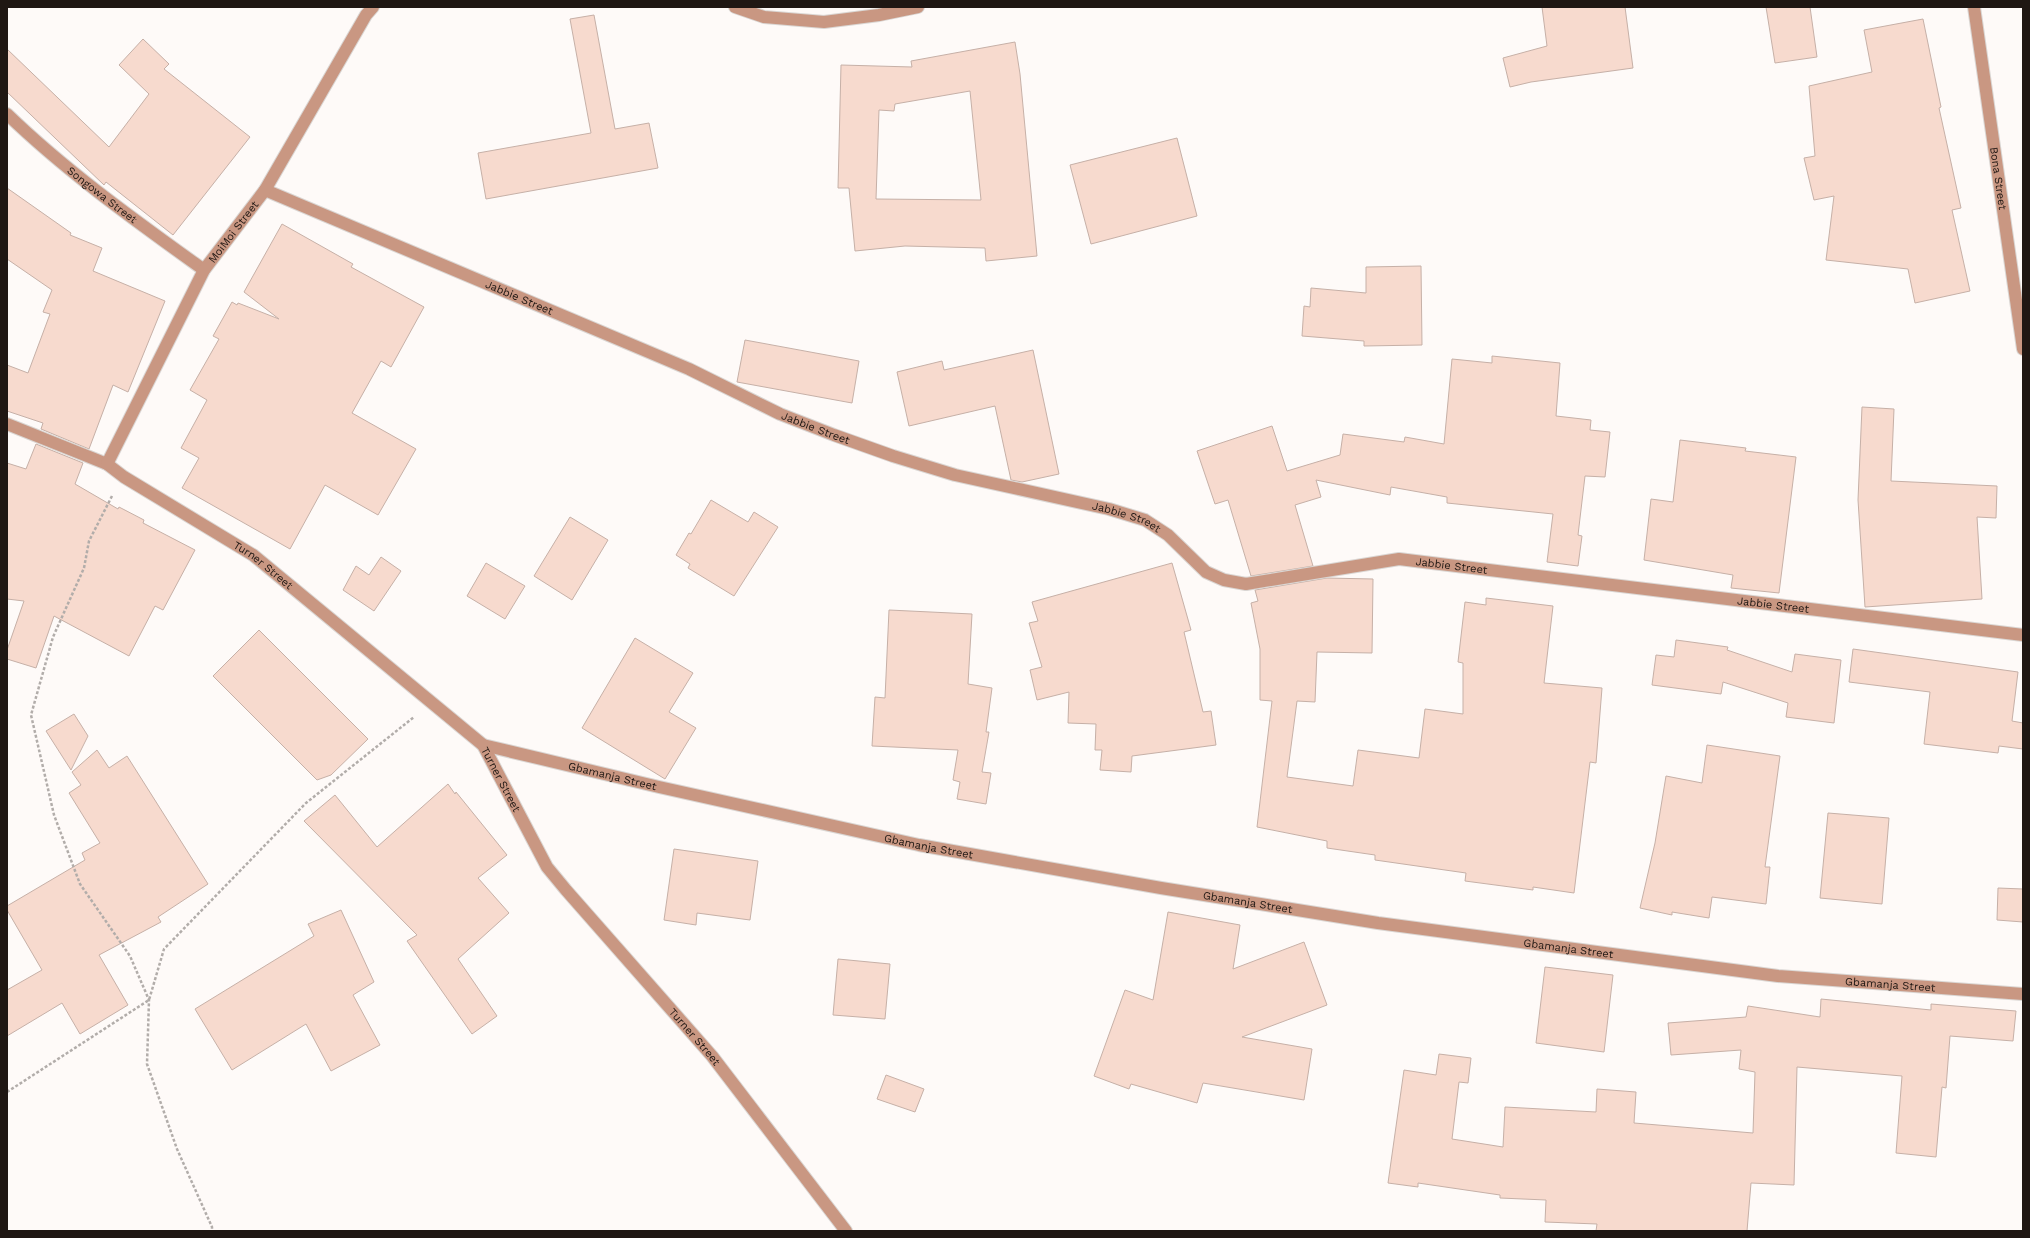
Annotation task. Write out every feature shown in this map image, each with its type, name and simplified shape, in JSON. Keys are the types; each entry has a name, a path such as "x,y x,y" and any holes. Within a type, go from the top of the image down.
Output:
{"street":[{"name":"MoiMoi Street","path":"107,464 204,270 265,190 372,7"},
{"path":"735,7 764,17 824,22 879,15 918,7"},
{"name":"Bona Street","path":"1974,7 2023,349"},
{"name":"Songowa Street","path":"7,114 25,131 110,202 204,270"},
{"name":"Jabbie Street","path":"265,190 688,369 780,414 834,435 893,456 955,475 1109,508 1145,520 1168,535 1206,572 1224,580 1246,584 1400,558 2023,635"},
{"name":"Turner Street","path":"7,424 107,464 124,477 253,555 483,745 547,867 712,1056 846,1231"},
{"name":"Gbamanja Street","path":"483,745 659,787 919,845 1161,888 1378,922 1778,976 2023,994"}],"path":[{"path":"124,477 88,541 84,568 53,637 31,715 54,815 80,884 130,956 149,1000"},
{"path":"212,1231 212,1227 177,1149 147,1064 149,1000 164,949 306,803 432,703"},
{"path":"7,1092 149,1000"}],"building":[{"path":"1542,7 1625,7 1633,68 1531,82 1510,87 1503,58 1547,46"},
{"path":"1766,7 1810,7 1817,57 1775,63"},
{"path":"594,15 615,129 649,123 658,168 486,199 478,153 591,133 570,19"},
{"path":"1923,19 1941,107 1939,108 1961,208 1952,210 1970,291 1915,303 1908,269 1826,260 1834,196 1814,200 1804,158 1815,156 1809,86 1872,72 1864,30"},
{"path":"143,39 169,64 164,69 250,137 173,235 106,182 104,185 7,92 7,49 109,147 149,94 119,65"},
{"path":"1015,42 1020,74 1037,256 986,261 985,248 905,246 855,251 849,188 838,188 841,65 912,67 911,61","holes":["970,91 981,200 876,199 879,110 894,111 895,104"]},
{"path":"1177,138 1197,216 1091,244 1070,165"},
{"path":"7,188 71,233 70,235 102,248 93,271 165,301 128,392 113,385 89,449 41,429 43,423 7,411 7,365 28,373 50,314 43,312 52,290 7,259"},
{"path":"282,224 353,264 351,267 424,307 391,367 381,361 352,413 416,449 378,515 325,485 290,549 182,488 199,458 181,448 207,400 190,390 219,339 213,336 232,302 279,319 244,292"},
{"path":"1421,266 1422,345 1364,346 1364,341 1302,336 1304,306 1310,307 1311,288 1366,293 1366,267"},
{"path":"745,340 859,361 852,403 737,382"},
{"path":"1033,350 1059,474 1022,482 1011,480 995,406 909,426 897,372 942,361 944,370"},
{"path":"1492,356 1560,363 1556,416 1591,420 1590,430 1610,432 1605,477 1585,476 1578,535 1582,536 1578,566 1547,562 1553,514 1447,503 1447,497 1391,487 1390,495 1316,480 1321,497 1295,505 1313,566 1251,576 1228,500 1215,504 1197,451 1272,426 1287,471 1340,455 1343,434 1404,442 1405,437 1444,444 1452,359 1492,363"},
{"path":"1862,407 1894,409 1891,481 1997,486 1996,518 1977,517 1982,599 1865,607 1858,500"},
{"path":"1680,440 1746,448 1745,451 1796,457 1779,593 1731,588 1733,575 1644,560 1651,499 1673,502"},
{"path":"36,444 83,463 75,484 118,509 119,507 144,520 143,523 195,550 163,610 155,606 129,656 54,616 36,668 7,659 7,650 24,601 7,599 7,463 26,469"},
{"path":"711,500 748,522 754,512 778,527 734,596 688,568 690,564 676,555 689,533 691,534"},
{"path":"570,517 608,540 572,600 534,576"},
{"path":"381,557 401,571 374,611 343,590 356,566 369,575"},
{"path":"486,563 525,586 505,619 467,596"},
{"path":"1172,563 1191,630 1184,632 1203,712 1211,711 1216,745 1132,756 1131,772 1100,770 1102,750 1095,750 1096,724 1068,723 1069,692 1037,700 1030,670 1042,667 1029,623 1038,621 1032,602"},
{"path":"1327,578 1373,579 1372,653 1317,652 1315,702 1297,701 1287,777 1353,786 1358,750 1419,758 1425,709 1463,714 1463,663 1458,662 1465,602 1486,605 1486,598 1553,606 1544,683 1602,688 1596,763 1590,762 1574,893 1533,887 1533,890 1465,881 1466,873 1375,860 1375,855 1327,848 1327,841 1257,827 1272,701 1260,700 1260,649 1251,603 1258,601 1255,590"},
{"path":"889,610 972,614 968,684 992,688 986,732 989,732 982,772 991,773 986,804 957,799 960,782 953,780 958,750 872,746 875,697 885,698"},
{"path":"259,630 368,739 331,775 317,780 213,676"},
{"path":"635,638 693,673 669,712 696,728 665,779 582,728"},
{"path":"1676,640 1728,647 1727,650 1792,672 1795,654 1841,660 1834,723 1786,717 1788,703 1723,682 1721,694 1652,685 1656,655 1674,657"},
{"path":"1853,649 2018,672 2012,721 2023,723 2023,749 1999,746 1998,753 1924,744 1930,692 1849,682"},
{"path":"74,714 88,736 71,770 46,731"},
{"path":"1707,745 1780,756 1765,867 1770,867 1766,904 1712,897 1709,918 1672,912 1672,915 1640,908 1655,843 1666,776 1702,783"},
{"path":"97,750 109,768 127,756 208,884 158,917 161,922 99,955 128,1005 80,1034 62,1003 7,1036 7,990 42,970 7,910 7,906 85,860 82,853 100,843 69,793 81,785 72,772"},
{"path":"448,784 507,855 478,878 509,913 458,959 497,1016 472,1034 407,941 417,935 304,821 335,795 377,847"},
{"path":"1828,813 1889,818 1882,904 1820,898"},
{"path":"674,849 758,861 750,920 697,913 696,925 664,920"},
{"path":"1998,888 2023,889 2023,922 1997,920"},
{"path":"341,910 374,982 353,995 380,1045 331,1071 306,1024 232,1070 195,1009 314,936 308,924"},
{"path":"1168,912 1240,925 1233,969 1304,942 1327,1005 1242,1037 1312,1049 1304,1100 1203,1083 1197,1103 1131,1084 1129,1089 1094,1076 1125,990 1153,1000"},
{"path":"838,959 890,964 885,1019 833,1015"},
{"path":"1545,967 1613,975 1604,1052 1536,1043"},
{"path":"1821,999 1931,1010 1931,1004 2016,1011 2013,1041 1950,1036 1946,1088 1942,1087 1936,1157 1896,1153 1902,1076 1797,1067 1794,1185 1751,1183 1747,1231 1596,1231 1597,1224 1545,1222 1546,1200 1500,1198 1500,1195 1418,1183 1418,1187 1388,1183 1404,1070 1436,1075 1439,1054 1471,1058 1468,1083 1459,1082 1452,1139 1503,1147 1505,1107 1596,1112 1597,1089 1636,1092 1634,1123 1753,1133 1755,1072 1739,1069 1741,1050 1671,1055 1668,1023 1746,1017 1748,1006 1820,1017"},
{"path":"886,1075 924,1089 915,1112 877,1099"}]}
